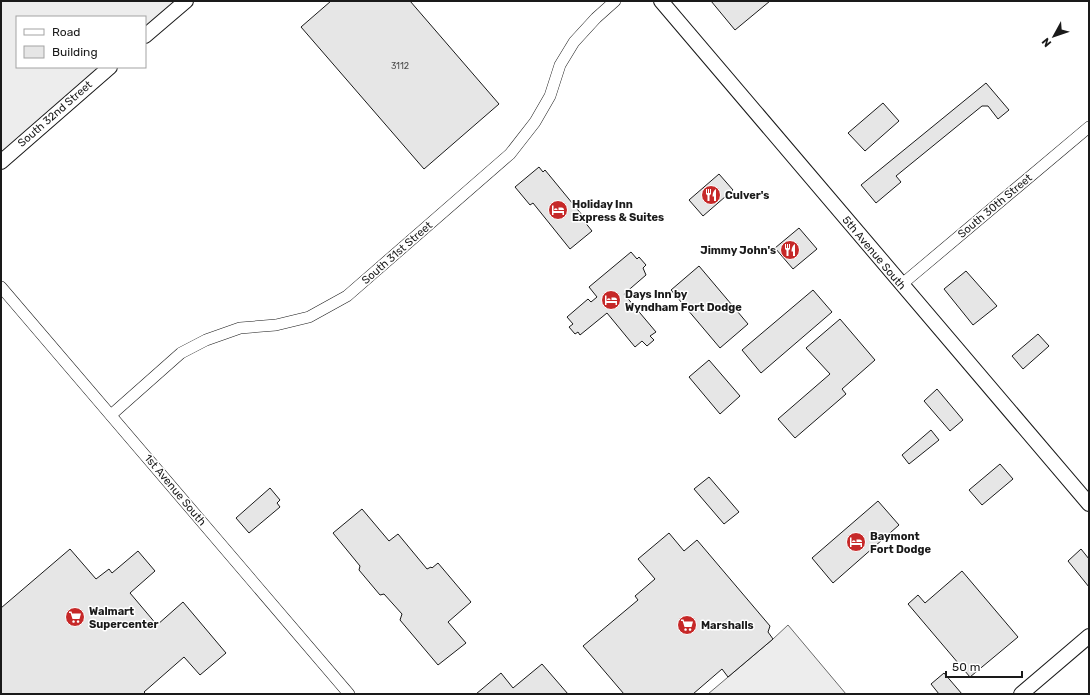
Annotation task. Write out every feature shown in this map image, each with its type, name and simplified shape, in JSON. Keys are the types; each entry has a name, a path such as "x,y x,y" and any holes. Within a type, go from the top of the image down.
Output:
{"main road":[{"path":"146,35 186,1"},
{"name":"5th Avenue South","path":"661,1 1089,504"},
{"name":"South 32nd Street","path":"1,162 109,68"},
{"path":"1022,694 1089,636"}],"street":[{"name":"South 31st Street","path":"111,415 180,353 206,340 240,328 276,325 309,317 347,296 510,154 535,122 550,96 560,65 574,42 596,18 615,1"},
{"name":"South 30th Street","path":"902,285 1089,127"},
{"name":"1st Avenue South","path":"1,286 349,694"}],"shaded area":[{"path":"1,1 186,1 146,35 146,16 16,16 16,68 109,68 1,162"},
{"path":"788,625 846,694 708,694 773,639"}],"building":[{"path":"331,1 410,1 499,104 424,169 301,27"},
{"path":"711,1 770,1 735,30"},
{"path":"986,83 1009,110 998,119 988,106 982,106 896,176 901,182 876,203 861,185"},
{"path":"883,103 899,121 865,151 848,133"},
{"name":"Holiday Inn Express & Suites","path":"539,167 543,172 545,170 582,215 580,216 592,231 570,249 533,203 530,205 515,187"},
{"name":"Culver's","path":"719,174 733,190 703,216 689,200"},
{"path":"799,228 817,249 793,269 775,248"},
{"name":"Days Inn by Wyndham Fort Dodge","path":"631,252 637,259 639,257 646,265 643,268 646,275 624,294 656,332 650,336 654,340 647,346 642,341 635,347 607,313 580,335 578,332 575,334 569,327 573,324 567,317 588,299 591,302 597,297 589,287"},
{"path":"699,266 748,324 720,348 671,290"},
{"path":"966,271 997,306 973,325 944,289"},
{"path":"813,290 832,312 761,373 742,350"},
{"path":"840,319 875,360 842,389 846,394 795,438 778,419 830,374 806,348"},
{"path":"1038,334 1049,346 1023,369 1012,356"},
{"path":"709,360 740,396 720,414 689,377"},
{"path":"937,389 963,420 950,431 924,401"},
{"path":"931,430 939,440 909,464 902,455"},
{"path":"1000,464 1013,479 982,505 969,490"},
{"path":"709,477 739,512 724,524 694,489"},
{"path":"270,488 280,500 277,503 280,507 249,533 236,518"},
{"name":"Baymont Fort Dodge","path":"878,501 899,525 833,583 812,558"},
{"path":"362,509 389,541 398,534 427,569 432,568 438,563 471,602 448,622 466,643 438,665 400,620 402,614 384,594 380,595 359,570 360,566 333,533"},
{"path":"669,533 684,551 697,540 770,626 768,632 773,639 728,677 722,669 693,694 624,694 583,646 638,600 635,596 655,579 638,559"},
{"name":"Walmart Supercenter","path":"70,549 96,579 109,569 112,573 138,551 155,571 130,593 157,625 183,602 226,653 200,675 184,657 144,692 146,694 1,694 1,608"},
{"path":"1081,549 1089,559 1089,587 1068,561"},
{"path":"962,571 1018,637 970,677 908,604 918,595 925,603"},
{"path":"542,664 568,694 476,694 501,673 513,688"},
{"path":"944,673 962,694 939,694 931,684"}],"place":[{"name":"Culver's","path":"711,195"},
{"name":"Holiday Inn Express & Suites","path":"558,210"},
{"name":"Jimmy John's","path":"790,250"},
{"name":"Days Inn by Wyndham Fort Dodge","path":"611,300"},
{"name":"Baymont Fort Dodge","path":"856,542"},
{"name":"Walmart Supercenter","path":"75,617"},
{"name":"Marshalls","path":"687,625"}]}
